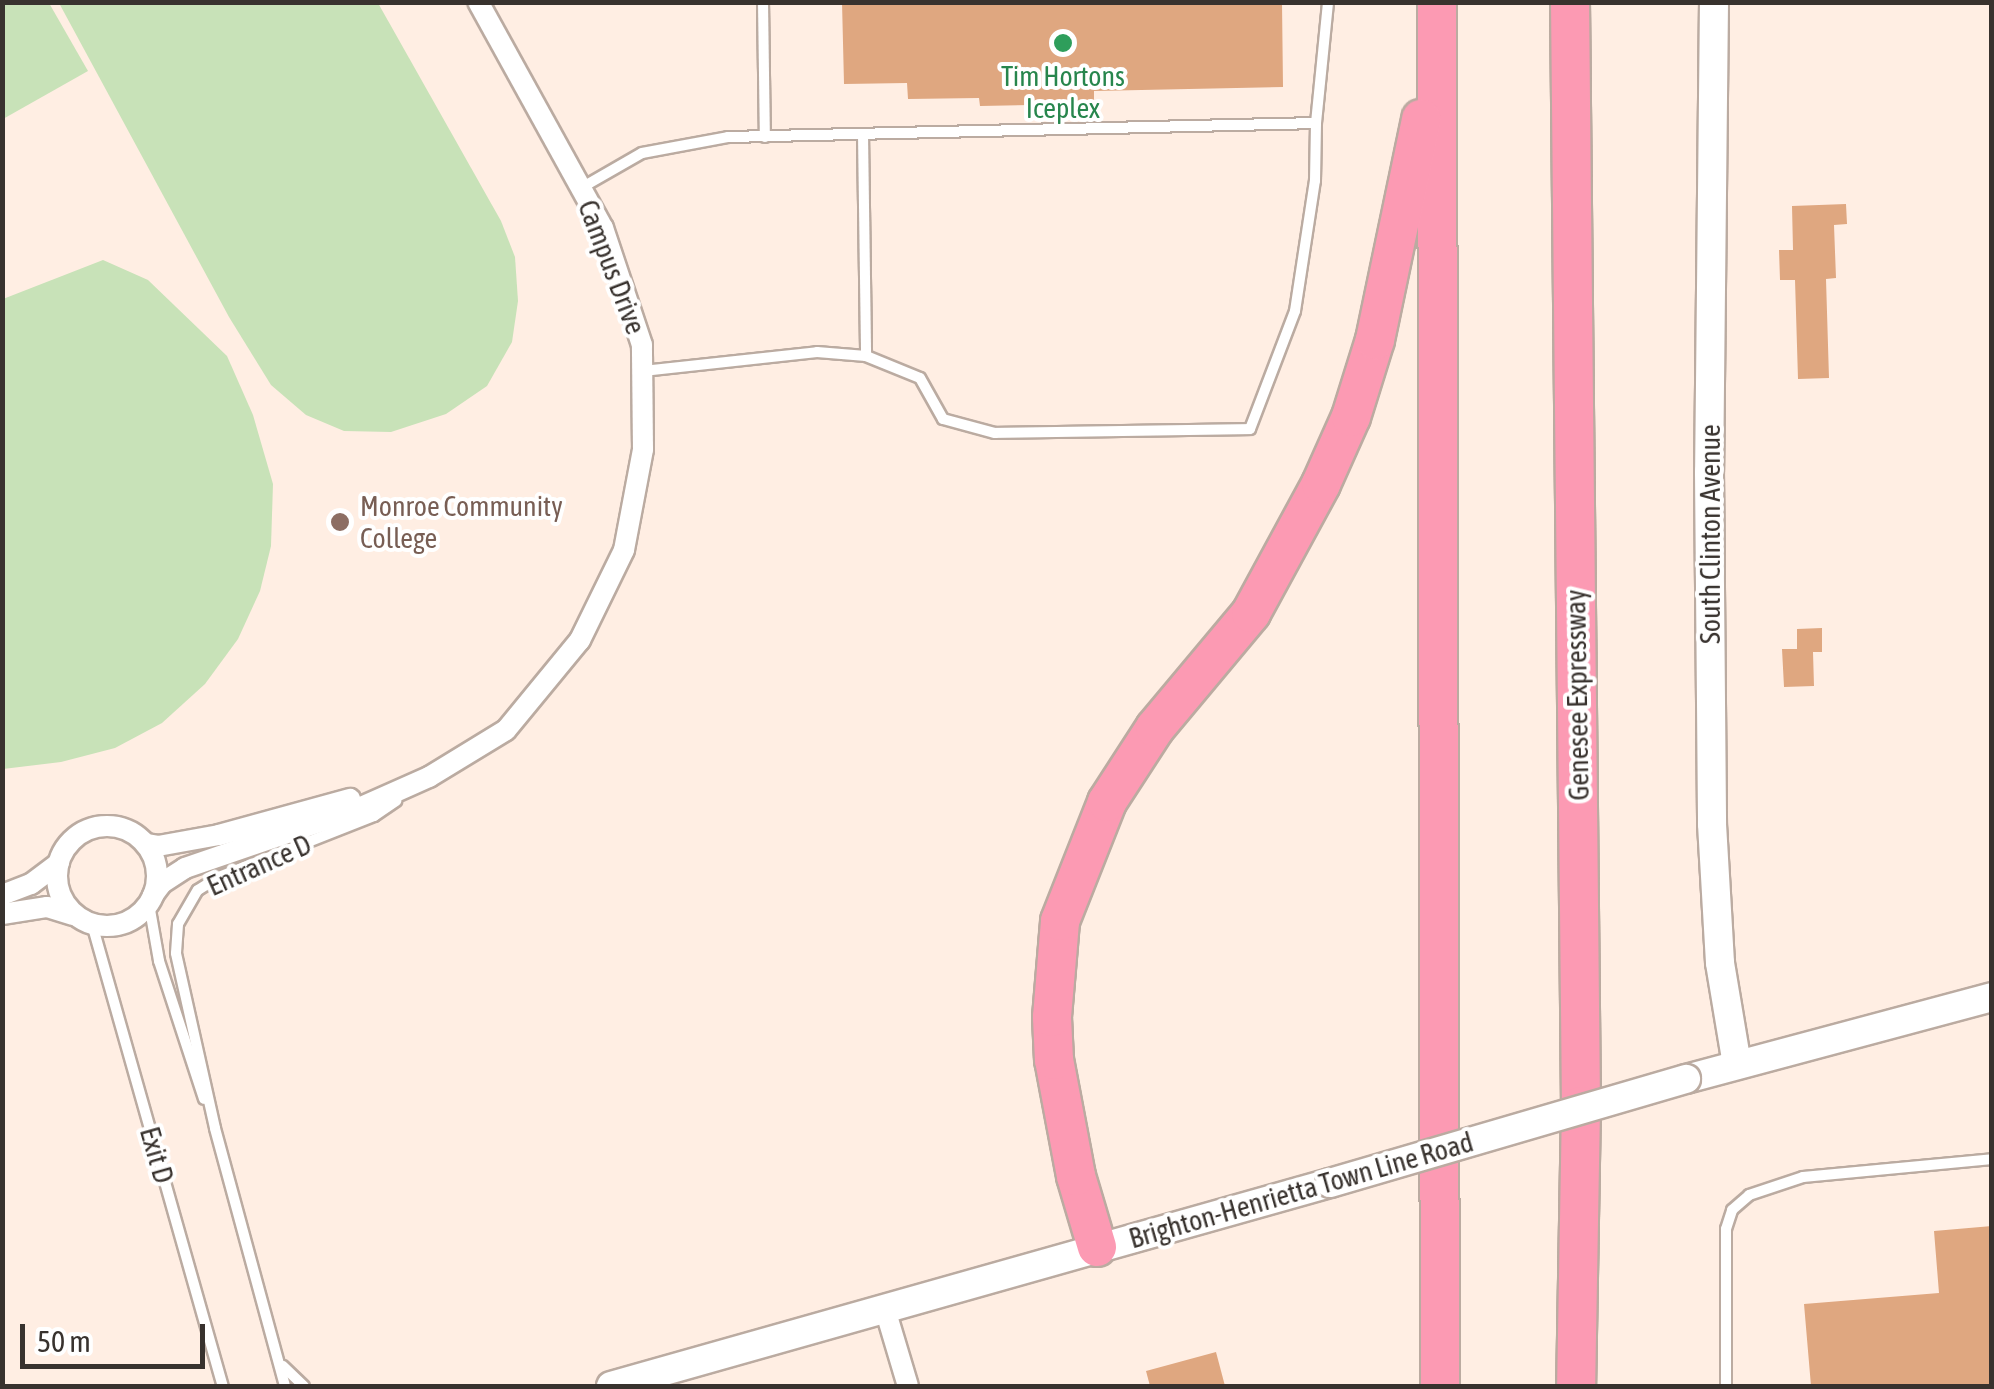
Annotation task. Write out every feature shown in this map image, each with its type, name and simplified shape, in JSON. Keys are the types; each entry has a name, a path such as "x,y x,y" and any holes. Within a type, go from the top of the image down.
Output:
{"highway":[{"path":"1097,1247 1076,1176 1054,1060 1052,1017 1060,921 1107,802 1155,728 1251,613 1294,542 1351,417 1375,340 1398,238 1419,129 1436,2"},
{"path":"1436,2 1440,1386"},
{"name":"Genesee Expressway","path":"1570,2 1581,1086 1576,1386"}],"street":[{"name":"Campus Drive","path":"151,900 162,883 184,868 357,809 429,777 506,730 580,640 624,550 643,450 642,344 603,228 478,2"},
{"name":"South Clinton Avenue","path":"1714,2 1709,472 1712,824 1720,963 1736,1065"},
{"name":"Campus Drive","path":"146,844 158,846 219,835 429,777"},
{"path":"2,894 31,884 59,863 70,842 100,826 118,827 146,844 158,874 151,900 124,924 85,921 47,907 2,914"},
{"path":"59,863 59,890 85,921"},
{"name":"Brighton-Henrietta Town Line Road","path":"611,1386 1686,1079 1992,997"},
{"path":"885,1309 908,1386"}],"lane":[{"path":"764,2 765,136"},
{"path":"643,371 818,352 866,356 920,378 943,420 995,433 1250,430 1295,310 1316,181 1316,123 1328,2"},
{"path":"581,188 642,153 728,137 1316,123"},
{"path":"863,134 866,356"},
{"name":"Entrance D","path":"285,1386 215,1128 176,953 178,924 198,890 219,877 374,816 429,777"},
{"name":"Entrance D","path":"151,900 159,961 181,1037 215,1128"},
{"name":"Exit D","path":"85,921 223,1386"},
{"path":"1726,1386 1726,1229 1732,1210 1770,1184 1803,1177 1992,1159"},
{"path":"282,1365 304,1386"}],"green space":[{"path":"3,2 49,3 88,71 3,119"},
{"path":"59,3 378,3 501,221 515,257 518,301 512,342 487,386 446,414 391,432 344,431 306,415 271,385 229,317"},
{"path":"103,260 148,280 227,356 253,415 273,484 271,546 260,591 238,639 205,684 162,723 115,748 61,762 3,769 3,299"}],"building":[{"name":"Tim Hortons Iceplex","path":"842,2 1282,2 1283,87 1094,91 1094,104 980,106 979,98 908,99 907,83 844,84"},
{"path":"1846,204 1847,224 1834,225 1836,278 1826,279 1829,378 1798,379 1795,280 1780,280 1779,250 1793,250 1792,206"},
{"path":"1822,628 1822,652 1813,652 1814,686 1784,687 1782,649 1797,649 1797,629"},
{"path":"1992,1226 1992,1386 1811,1386 1804,1304 1939,1293 1934,1231"},
{"path":"1216,1352 1225,1386 1150,1386 1146,1371"}],"place":[{"name":"Tim Hortons Iceplex","path":"1063,43"},
{"name":"Monroe Community College","path":"340,522"}]}
